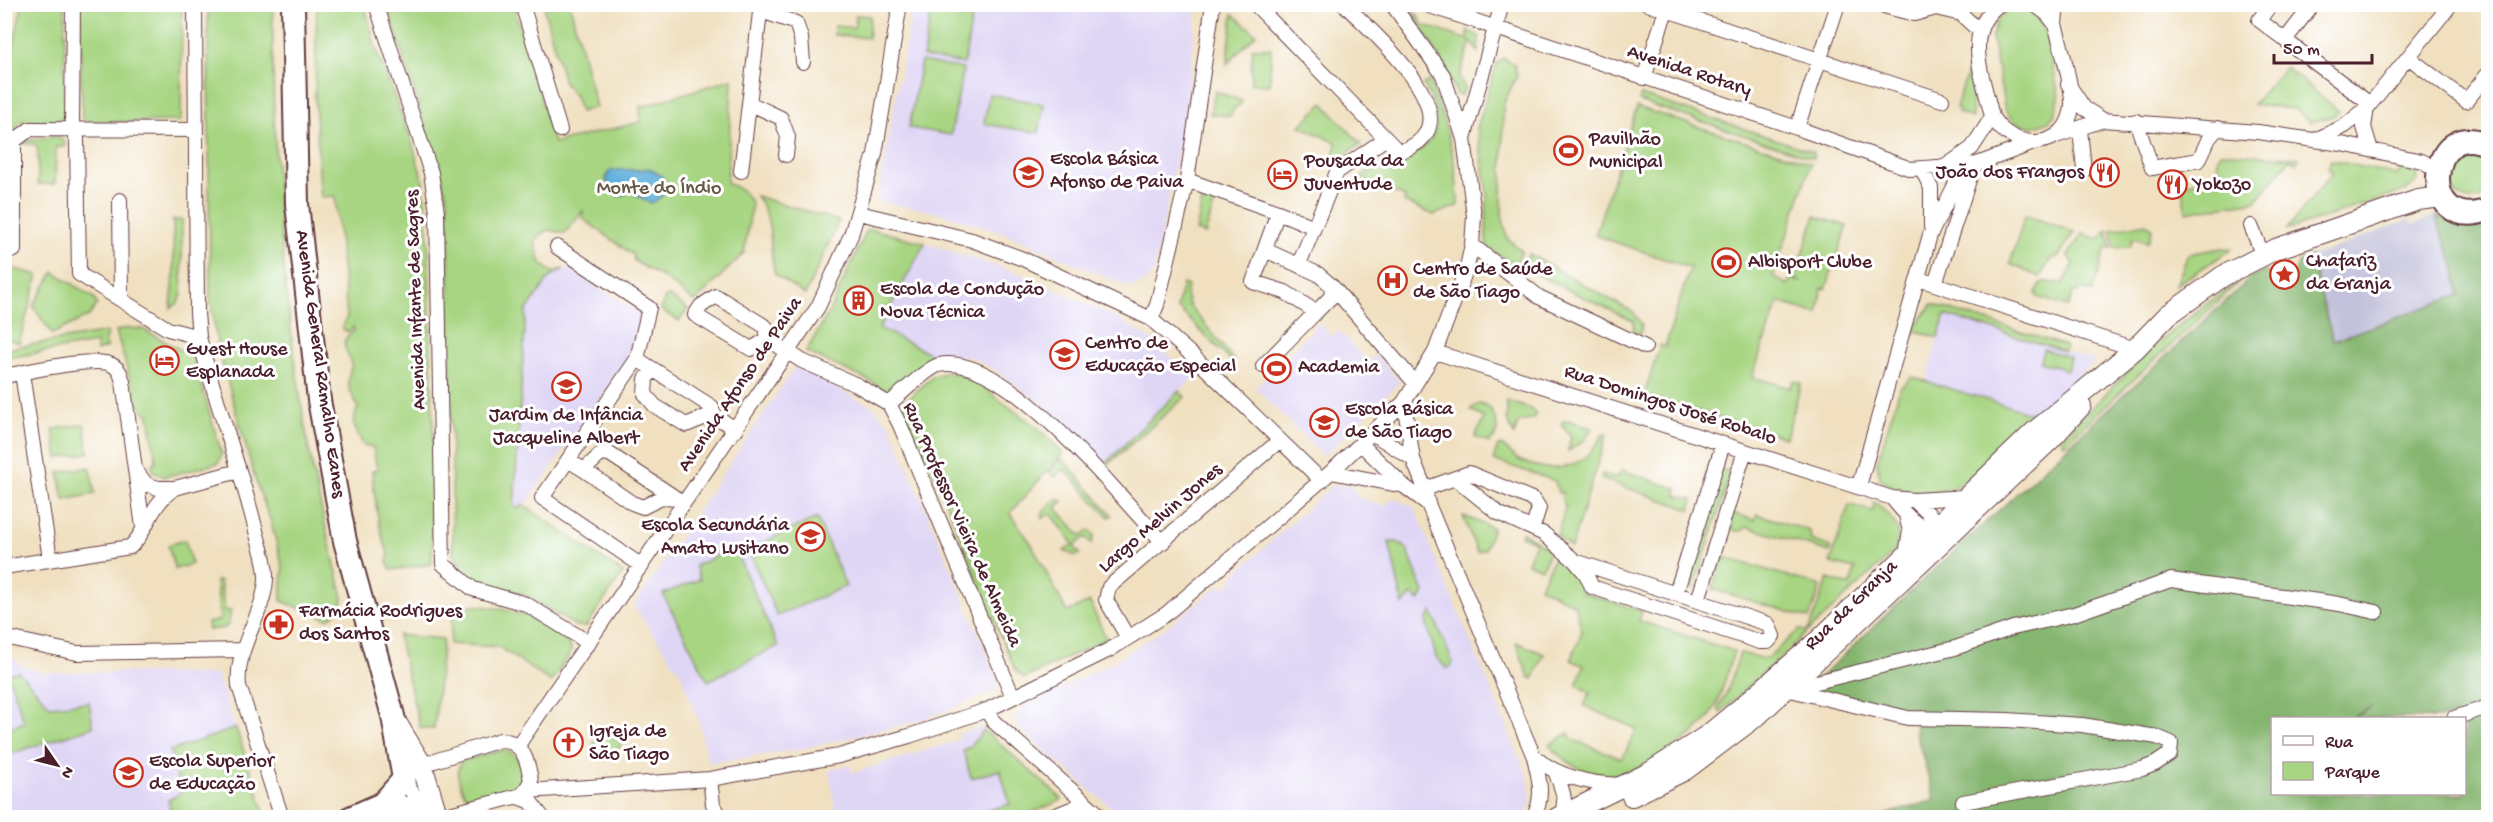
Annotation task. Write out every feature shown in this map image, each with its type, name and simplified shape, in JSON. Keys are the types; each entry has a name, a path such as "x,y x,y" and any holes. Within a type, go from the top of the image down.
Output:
{"main road":[{"name":"Avenida General Ramalho Eanes","path":"293,4 297,204 319,400 347,550 393,716 413,772"},
{"path":"2486,212 2458,211 2436,173 2461,142 2473,141 2488,145"},
{"name":"Rua da Granja","path":"1586,818 1685,770 1723,744 1786,689 2050,440 2128,354 2168,315 2223,276 2263,256 2418,200 2436,173"},
{"name":"Rua da Granja","path":"1561,817 1678,755 1742,707 1821,638 2034,432 2128,354"},
{"path":"350,818 381,804 413,772 443,817"},
{"path":"381,804 404,806 419,818"}],"street":[{"path":"73,4 72,130 77,139 79,274 168,329 199,337"},
{"path":"195,4 196,313 199,337 263,558 266,582 242,650 238,674 239,686 282,818"},
{"name":"Avenida Infante de Sagres","path":"376,4 431,172 437,212 441,540 445,567 474,589 526,604 589,643"},
{"path":"522,4 560,130"},
{"name":"Avenida Afonso de Paiva","path":"518,745 642,566 679,500 736,430 818,307 859,213 875,154 900,4"},
{"path":"1150,320 1157,305 1187,180 1213,4"},
{"path":"1255,4 1400,152 1420,141 1430,126 1427,99 1410,73 1344,4"},
{"path":"443,817 522,794 710,779 839,756 909,736 987,710 1080,666 1128,638 1198,589 1327,476 1404,402 1435,352 1467,267 1472,245 1473,216 1464,139 1443,75 1392,4"},
{"name":"Avenida Rotary","path":"1425,4 1797,128 1911,169 1977,164"},
{"path":"1464,139 1502,4"},
{"path":"1648,4 1667,7 1942,100"},
{"path":"1797,128 1838,4"},
{"path":"1876,4 1914,14 1945,7 1961,14 1974,26"},
{"path":"1971,4 1992,117 1998,126 2012,138 2034,143"},
{"path":"1977,41 1982,21 2000,4"},
{"path":"2034,4 2048,14 2055,24"},
{"path":"2049,139 2058,133 2070,115 2072,105 2055,24 2057,4"},
{"path":"2271,4 2259,20 2368,106"},
{"path":"2285,40 2313,4"},
{"path":"2316,140 2345,126 2368,106 2451,4"},
{"path":"1644,78 1667,7"},
{"path":"741,171 761,8 796,23 801,38 803,62"},
{"path":"2408,57 2466,101 2488,74"},
{"path":"2068,84 2084,108 2103,120"},
{"path":"749,103 781,118 788,137 786,155"},
{"path":"2368,106 2364,127 2371,150"},
{"path":"1941,168 1972,148 1992,117"},
{"path":"1859,486 1930,235 1954,185 1977,164 2103,120 2218,128 2316,140 2371,150 2436,173"},
{"path":"2136,121 2152,168 2199,160 2209,138 2218,128"},
{"path":"14,250 15,141 30,129 196,130"},
{"path":"2080,129 2084,170"},
{"path":"1299,264 1337,172 1385,139"},
{"path":"1935,284 1966,183 1977,164"},
{"path":"1922,169 1931,188 1930,235"},
{"path":"1187,180 1314,227"},
{"path":"120,200 121,300"},
{"path":"1278,212 1253,282 1285,292 1316,312"},
{"path":"859,213 972,240 1023,259 1150,320 1193,356 1279,441 1327,476 1404,486"},
{"path":"2250,226 2263,256"},
{"path":"1472,245 1539,297 1645,347"},
{"path":"557,247 649,308 637,359 542,498 642,566"},
{"path":"1265,250 1318,274 1332,286 1415,383"},
{"path":"1919,279 2128,354"},
{"path":"1263,366 1331,297 1332,286"},
{"name":"Rua Professor Vieira de Almeida","path":"768,339 751,349 695,315 701,306 716,296 766,327 768,339 789,353 889,404 905,435 1013,697"},
{"name":"Rua Domingos José Robalo","path":"1435,352 1892,498 1914,500 1967,497"},
{"path":"637,359 712,407 713,414 736,430"},
{"path":"4,376 97,362 114,366 123,382 143,527"},
{"path":"889,404 937,365 954,364 976,369 1030,406 1067,436 1163,542"},
{"path":"653,369 646,379 645,394 655,406 686,425 713,414"},
{"path":"22,373 50,560"},
{"path":"1404,402 1413,459 1425,489 1428,504 1534,757 1540,796 1533,818"},
{"path":"1372,433 1413,459"},
{"name":"Largo Melvin Jones","path":"1128,638 1106,600 1109,587 1279,441"},
{"path":"1361,444 1404,486 1428,504"},
{"path":"1676,593 1723,444"},
{"path":"1698,600 1745,451"},
{"path":"584,470 601,454 608,453 679,500"},
{"path":"568,460 632,503 643,507 663,497 679,500"},
{"path":"136,471 146,484 158,488 175,488 239,471"},
{"path":"1425,489 1469,473 1534,500 1539,508 1533,527"},
{"path":"1456,479 1498,513 1533,527 1575,561 1586,574 1592,587 1760,642 1768,642 1773,636 1767,624 1575,561"},
{"path":"4,567 130,547 140,536 157,505 175,488"},
{"path":"1892,498 1906,515 1922,527 1933,529 1958,527"},
{"path":"1901,582 1903,571 1930,544 1933,529 1931,516 1914,500"},
{"path":"1906,515 1910,531 1906,554"},
{"path":"1786,689 1955,648 2013,628 2074,614 2171,580 2339,604 2376,612"},
{"path":"4,637 77,653 242,650"},
{"path":"1786,689 1908,718 2007,720 2082,725 2139,734 2170,743 2170,754 2142,769 1963,802"},
{"path":"2457,717 2488,707"},
{"path":"987,710 993,721 1103,818"},
{"path":"413,772 487,743 510,741 518,745 530,771 531,781 522,794"},
{"path":"1534,757 1555,771 1589,782 1625,785"},
{"path":"1555,771 1564,796 1561,817"},
{"path":"710,779 713,804 720,818"},
{"path":"522,794 543,818"},
{"path":"1540,796 1561,817"},
{"path":"1049,818 1086,803"}],"shaded area":[{"name":"Escola Básica Afonso de Paiva","path":"913,5 1197,5 1186,110 1153,274 1145,281 1136,286 1127,286 997,230 935,212 877,201"},
{"path":"2435,216 2454,265 2460,295 2333,341 2311,257 2410,219 2412,225"},
{"name":"Centro de Educação Especial","path":"925,243 1021,274 1118,319 1149,338 1195,378 1179,391 1185,397 1106,466 1055,414 995,370 972,357 933,355 879,328"},
{"name":"Jardim de Infância Jacqueline Albert","path":"569,268 638,313 639,321 626,362 525,505 522,504 519,509 515,509 526,311 550,277"},
{"path":"1945,315 2095,361 2037,415 1926,382"},
{"name":"Escola Básica de São Tiago","path":"1319,323 1332,337 1339,331 1368,362 1376,354 1400,382 1324,456 1255,388"},
{"name":"Escola Secundária Amato Lusitano","path":"795,367 873,407 890,425 999,683 994,692 921,720 801,749 708,763 699,722 681,674 634,606"},
{"path":"1334,484 1352,487 1360,499 1385,506 1392,498 1414,507 1528,778 1531,801 1525,818 1122,817 1018,728 1016,719 1023,707 1112,663 1163,630 1220,585 1225,588 1233,581 1233,576"},
{"name":"Escola Superior de Educação","path":"4,651 20,665 43,673 124,672 217,675 266,817 5,817"},
{"path":"980,727 1062,800 1023,817 837,817 829,770 850,765 852,773 960,740 959,734"}],"green space":[{"path":"557,4 570,5 596,107 580,112 575,96 564,83 544,9"},
{"path":"22,5 65,5 64,113 59,120 19,122 5,142 5,84"},
{"path":"80,5 182,5 181,121 91,122 82,118"},
{"path":"208,5 273,5 276,168 291,331 311,459 343,598 341,609 328,619 281,601 283,568 218,348 210,298"},
{"path":"317,5 365,5 375,47 411,139 423,181 428,228 433,424 432,564 391,570 387,563 389,555 374,493 372,471 377,470 373,447 363,445 353,423 358,407 349,386 352,364 345,342 354,331 353,327 348,332 342,329 347,316 335,196 321,197 320,188 315,97"},
{"name":"Monte do Índio","path":"387,5 513,5 554,143 641,122 640,107 732,79 727,183 742,190 752,203 744,253 695,302 664,278 634,261 633,255 582,218 583,211 565,233 548,230 539,236 535,243 541,263 552,272 564,269 550,277 526,311 514,507 519,509 522,504 623,573 586,627 576,626 524,595 478,581 466,573 453,553 448,199"},
{"path":"932,5 974,5 964,64 923,57"},
{"path":"2022,8 2031,11 2044,24 2059,97 2055,114 2049,121 2033,127 2016,123 2005,110 1992,37 1997,20 2013,9"},
{"path":"1412,12 1417,14 1423,25 1468,40 1467,30 1479,36 1478,52 1471,41 1459,77 1465,88 1461,96 1457,94 1443,63"},
{"path":"1233,14 1256,34 1227,64"},
{"path":"856,15 870,16 868,38 834,35 835,26 854,28"},
{"path":"1252,48 1271,48 1270,85 1251,84"},
{"path":"1504,58 1515,65 1517,75 1503,105 1502,214 1507,238 1522,251 1516,264 1488,249 1486,241 1487,187 1477,128 1497,63"},
{"path":"921,61 963,69 951,135 909,128"},
{"path":"2285,67 2339,111 2333,116 2310,122 2295,109 2253,105"},
{"path":"1968,70 1972,74 1972,118 1958,113 1959,110 1956,108"},
{"path":"1429,81 1450,142 1456,173 1458,206 1434,215 1404,202 1405,197 1360,178 1387,158 1401,159 1415,154 1432,138 1436,118 1430,95 1423,84"},
{"path":"1215,91 1242,101 1230,116 1210,114"},
{"path":"989,94 1044,104 1039,133 984,124"},
{"path":"1641,95 1814,152 1813,158 1639,101"},
{"path":"1323,103 1361,144 1332,163 1337,143 1300,126"},
{"name":"Albisport Clube","path":"1637,107 1811,163 1773,277 1788,285 1790,279 1801,282 1795,279 1815,216 1847,226 1826,289 1822,288 1818,314 1778,302 1752,377 1790,388 1794,381 1801,383 1786,438 1644,395 1660,345 1665,347 1690,268 1595,235"},
{"path":"56,136 64,141 65,146 56,147 55,184 38,184 38,151 35,144 24,144 25,141"},
{"path":"2464,149 2488,153 2488,194 2477,199 2461,197 2448,185 2447,167"},
{"path":"2221,152 2299,158 2297,163 2290,159 2256,201 2186,212 2181,184 2219,177 2217,159"},
{"path":"2331,160 2397,175 2402,169 2416,173 2417,181 2405,191 2286,230 2333,172 2328,169"},
{"path":"756,196 839,221 805,295 775,274 769,224"},
{"path":"1203,197 1215,202 1205,234 1196,231"},
{"path":"2025,215 2074,232 2058,257 2051,259 2040,277 2010,264"},
{"path":"2435,216 2453,223 2488,230 2488,817 1878,817 1935,800 1916,733 1914,714 1808,689 2253,276 2266,271 2273,278 2280,280 2294,275 2299,261 2311,257 2333,341 2459,295 2454,265"},
{"path":"173,220 182,220 182,295 177,304 171,308 174,275"},
{"path":"2146,223 2152,229 2148,242 2133,238 2130,247 2114,248 2111,230"},
{"path":"871,229 925,243 879,328 933,355 888,393 872,382 806,352 829,312 867,230"},
{"path":"2107,230 2111,248 2106,247 2092,292 2080,289 2078,293 2073,291 2068,307 2037,297 2036,293 2043,282 2063,283 2074,264 2068,256 2082,234 2099,239"},
{"path":"2223,248 2232,249 2176,285 2188,254"},
{"path":"1529,254 1633,312 1642,325 1640,334 1634,332 1633,321 1523,268"},
{"path":"4,266 38,275 19,343 5,338"},
{"path":"54,272 94,298 97,305 89,316 52,334 33,306"},
{"path":"2239,282 2064,444 2061,439 2146,355 2190,316"},
{"path":"1183,284 1188,286 1186,294 1189,305 1234,360 1230,360 1177,307"},
{"path":"669,296 688,309 679,321 661,310 665,297"},
{"path":"1932,304 2066,346 2064,351 1945,315 1938,338 1913,330"},
{"path":"128,328 143,329 193,357 222,455 218,463 164,477 153,471 152,464 156,462 149,415 137,403 116,331"},
{"path":"107,332 108,337 105,339 107,347 97,351 96,343 5,358 5,349"},
{"path":"2043,349 2070,357 2067,370 2040,362"},
{"path":"948,372 979,379 990,388 990,393 1038,428 1063,453 1010,513 1032,545 1067,612 1090,602 1106,639 1025,678 1015,670 945,500 901,406 933,376"},
{"path":"1912,377 2037,415 1994,459 1961,483 1944,490 1925,493 1894,487 1880,478 1877,463 1900,388"},
{"path":"1179,391 1185,397 1106,466 1105,464"},
{"path":"1507,401 1533,410 1536,414 1533,418 1518,423 1514,435 1507,420"},
{"path":"1479,404 1489,407 1496,421 1496,435 1489,443 1475,437 1484,418 1470,410"},
{"path":"1567,420 1592,428 1584,441 1568,451 1571,436 1561,425"},
{"path":"84,424 89,453 58,458 53,429"},
{"path":"1607,434 1571,548 1557,536 1566,505 1563,504 1562,492 1558,493 1555,481 1493,460 1498,446 1501,445 1519,460 1532,465 1544,468 1567,466 1587,455 1602,435"},
{"path":"1062,459 1112,515 1109,517 1064,469 1055,477 1049,472"},
{"path":"90,467 95,494 64,500 59,472"},
{"path":"1720,469 1731,472 1694,589 1683,585"},
{"path":"1622,470 1677,489 1677,496 1693,499 1691,510 1601,479 1602,474 1617,478"},
{"path":"1056,499 1063,501 1056,508 1081,536 1089,530 1094,535 1092,544 1085,537 1074,546 1080,554 1076,556 1064,551 1073,544 1051,513 1042,519 1043,512"},
{"path":"1873,502 1889,516 1897,529 1898,539 1895,551 1720,713 1718,707 1727,692 1740,653 1766,659 1799,630 1808,631 1828,579 1850,586 1855,569 1830,563 1849,505 1872,511"},
{"path":"1732,513 1755,520 1757,514 1810,531 1811,540 1831,547 1830,552 1747,527 1736,531 1732,529"},
{"path":"1463,516 1493,528 1485,549 1477,552"},
{"path":"817,518 846,586 777,616 748,549"},
{"path":"1522,532 1550,550 1542,569 1527,563 1535,542 1521,536"},
{"path":"185,540 192,564 175,569 168,545"},
{"path":"1389,542 1397,542 1407,549 1424,593 1419,601 1412,594 1403,605"},
{"path":"734,548 778,646 708,681 663,594 700,579 695,566"},
{"path":"1555,555 1577,576 1581,592 1642,611 1639,621 1734,651 1718,701 1706,721 1672,749 1639,768 1609,775 1594,773 1579,768 1564,759 1549,745 1569,733 1571,739 1622,759 1637,729 1584,706 1590,692 1576,685 1584,666 1571,660 1582,631 1575,605 1540,587"},
{"path":"1723,557 1821,586 1809,618 1712,589"},
{"path":"216,581 220,581 225,611 231,610 229,623 225,628 208,630 207,623 220,620"},
{"path":"453,604 492,607 516,612 539,622 563,638 570,646 570,654 551,682 499,647 450,644"},
{"path":"1432,612 1453,663 1447,669 1436,657 1426,621"},
{"path":"398,635 443,639 434,729 420,728"},
{"path":"1516,642 1544,654 1533,679 1529,677"},
{"path":"19,672 50,706 89,702 93,727 10,754 5,747 5,730 24,722 10,680 5,682 5,674"},
{"path":"236,728 266,817 161,817 171,812 168,800 181,793 170,751"},
{"path":"984,730 1062,800 1023,817 966,817 1010,804 1000,770 971,778 963,750 968,748"},
{"path":"602,731 622,742 614,758 599,760 593,745"},
{"path":"502,750 515,756 522,767 521,780 517,786 491,799 470,798 466,795 458,775 461,761"}],"water":[{"path":"648,168 662,176 666,186 656,201 650,203 631,192 619,196 609,191 606,178 609,172"}],"place":[{"name":"Pavilhão Municipal","path":"1568,151"},
{"name":"Escola Básica Afonso de Paiva","path":"1029,172"},
{"name":"João dos Frangos","path":"2105,173"},
{"name":"Pousada da Juventude","path":"1283,174"},
{"name":"Yokozo","path":"2172,185"},
{"name":"Albisport Clube","path":"1727,263"},
{"name":"Chafariz da Granja","path":"2285,274"},
{"name":"Centro de Saúde de São Tiago","path":"1392,281"},
{"name":"Escola de Condução Nova Técnica","path":"859,301"},
{"name":"Centro de Educação Especial","path":"1064,355"},
{"name":"Guest House Esplanada","path":"165,361"},
{"name":"Academia","path":"1277,368"},
{"name":"Jardim de Infância Jacqueline Albert","path":"566,386"},
{"name":"Escola Básica de São Tiago","path":"1324,422"},
{"name":"Escola Secundária Amato Lusitano","path":"810,537"},
{"name":"Farmácia Rodrigues dos Santos","path":"278,624"},
{"name":"Igreja de São Tiago","path":"568,743"},
{"name":"Escola Superior de Educação","path":"128,773"}]}
